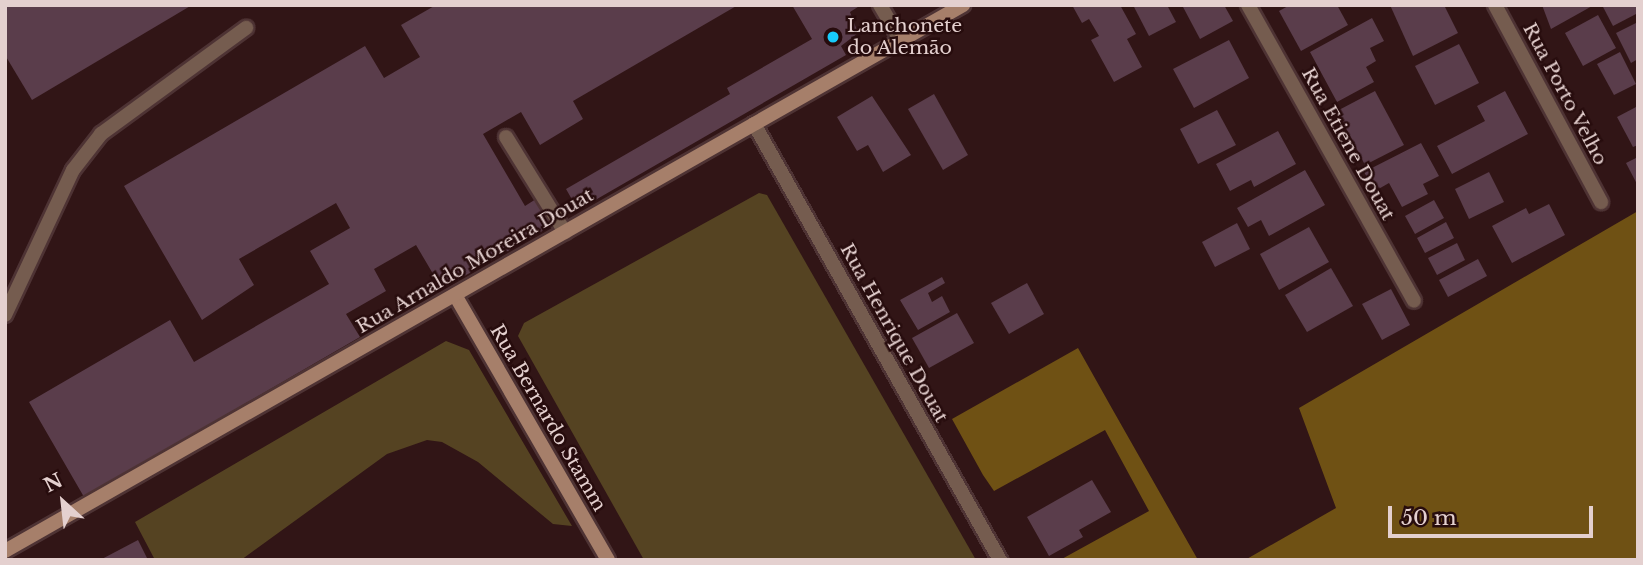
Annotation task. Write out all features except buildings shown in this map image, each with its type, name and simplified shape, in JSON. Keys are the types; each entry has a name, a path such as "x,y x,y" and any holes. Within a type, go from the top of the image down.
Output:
{"street":[{"path":"880,5 901,41"},
{"name":"Rua Arnaldo Moreira Douat","path":"5,551 963,5"},
{"name":"Rua Etiene Douat","path":"1248,5 1414,301"},
{"name":"Rua Porto Velho","path":"1495,5 1601,201"},
{"path":"5,315 73,170 102,134 246,29"},
{"name":"Rua Henrique Douat","path":"754,124 1000,560"},
{"path":"506,137 565,232"},
{"name":"Rua Bernardo Stamm","path":"455,295 608,560"},
{"path":"5,538 20,542"}],"shaded area":[{"path":"759,193 767,195 976,560 644,560 518,336 524,323"},
{"path":"1638,211 1638,560 1245,560 1336,508 1299,408"},
{"path":"446,341 469,350 572,526 553,524 478,462 442,442 427,440 387,454 241,560 155,560 135,522"},
{"path":"1078,348 1198,560 1060,560 1149,511 1105,430 994,491 983,475 952,419"}],"place":[{"name":"Lanchonete do Alemão","path":"833,37"}]}
